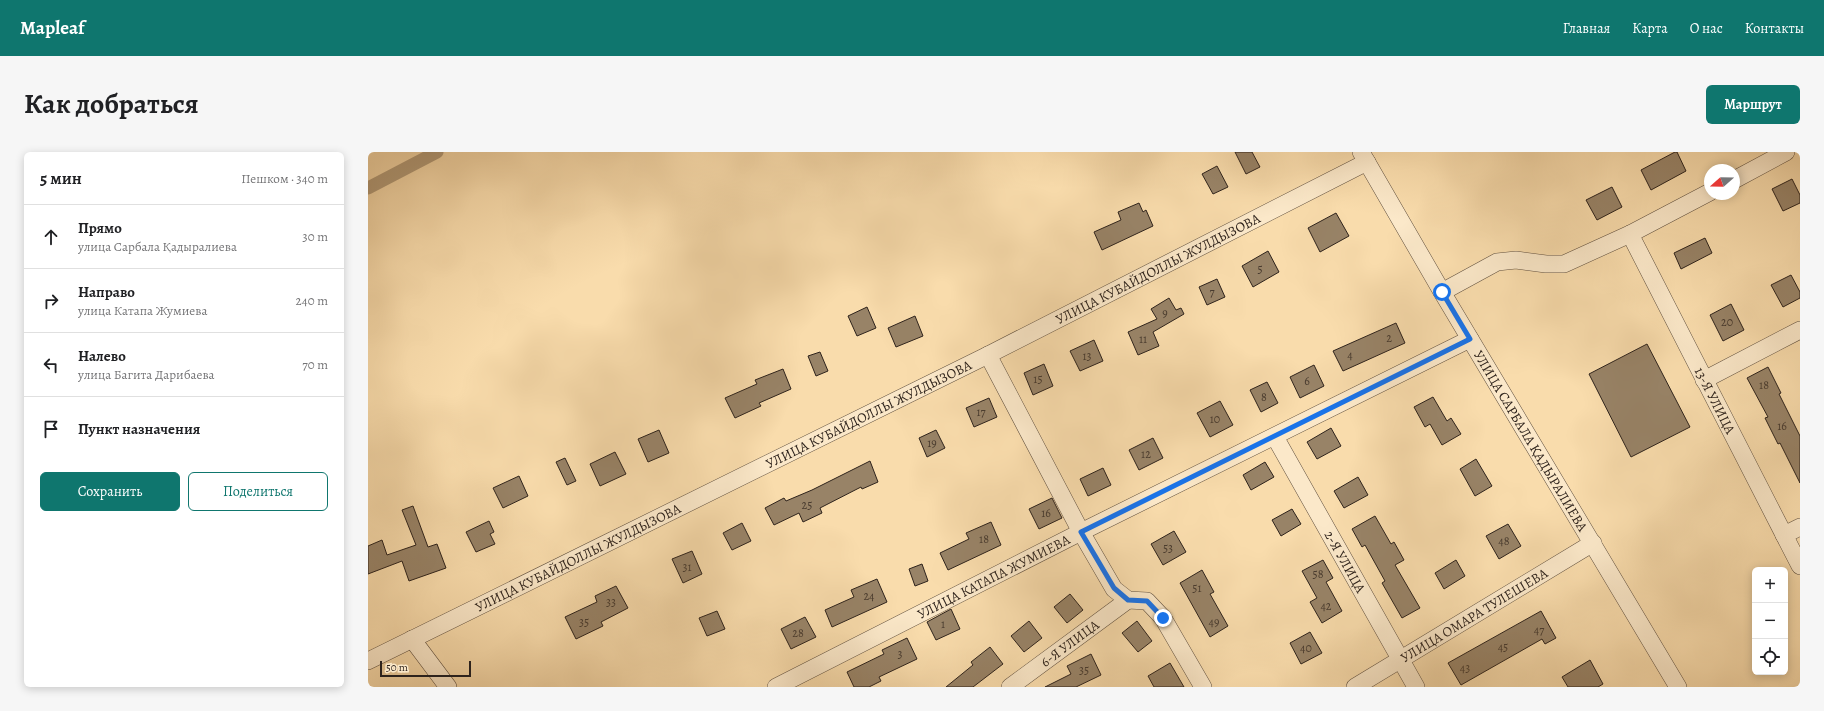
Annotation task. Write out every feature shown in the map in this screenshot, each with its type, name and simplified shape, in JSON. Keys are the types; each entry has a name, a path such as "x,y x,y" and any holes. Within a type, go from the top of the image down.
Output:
{"street":[{"path":"1740,177 1786,152"},
{"name":"УЛИЦА САРБАЛА ҚАДЫРАЛИЕВА","path":"1364,157 1442,292 1678,687"},
{"name":"УЛИЦА КУБАЙДОЛЛЫ ЖУЛДЫЗОВА","path":"368,662 988,355 1364,157"},
{"path":"1442,292 1497,262 1516,260 1546,264 1564,264 1630,234 1704,195"},
{"name":"13-Я УЛИЦА","path":"1630,234 1800,566"},
{"path":"1704,380 1800,330"},
{"name":"УЛИЦА КАТАПА ЖУМИЕВА","path":"776,687 1081,532 1470,339"},
{"path":"988,355 1081,532 1114,588 1128,600 1147,601 1163,618 1203,687"},
{"name":"2-Я УЛИЦА","path":"1275,437 1416,687"},
{"path":"1784,535 1800,527"},
{"name":"УЛИЦА ОМАРА ТУЛЕШЕВА","path":"1355,687 1593,543"},
{"name":"6-Я УЛИЦА","path":"1010,687 1128,600"},
{"path":"412,639 448,687"}],"building":[{"path":"1235,152 1252,152 1260,167 1246,174"},
{"path":"1677,152 1686,171 1651,190 1641,170"},
{"path":"1217,166 1228,187 1213,194 1202,174"},
{"path":"1792,179 1800,195 1800,203 1783,211 1772,189"},
{"path":"1612,187 1622,207 1597,220 1586,200"},
{"path":"1139,203 1143,212 1146,210 1153,226 1102,250 1094,232 1121,220 1118,212"},
{"path":"1336,213 1349,236 1320,252 1308,228"},
{"path":"1705,238 1712,253 1681,269 1674,253"},
{"path":"1268,251 1279,272 1253,287 1242,266"},
{"path":"1791,275 1800,292 1800,298 1783,307 1771,285"},
{"path":"1217,279 1225,297 1207,305 1199,287"},
{"path":"1169,298 1176,310 1181,308 1184,314 1153,332 1159,346 1138,355 1128,332 1157,319 1151,309"},
{"path":"1731,304 1744,330 1723,341 1710,315"},
{"path":"867,307 876,328 857,336 848,316"},
{"path":"915,316 923,336 896,347 888,328"},
{"path":"1396,323 1405,343 1343,371 1333,351"},
{"path":"1094,340 1103,361 1080,371 1070,351"},
{"path":"1647,344 1690,427 1631,457 1589,374"},
{"path":"820,352 828,371 816,376 808,356"},
{"path":"1044,364 1053,386 1033,395 1024,373"},
{"path":"1314,365 1324,386 1300,398 1290,377"},
{"path":"1768,367 1781,393 1779,394 1800,436 1800,483 1780,443 1778,444 1765,418 1768,417 1747,378"},
{"path":"783,369 791,389 759,403 761,406 735,418 725,398 757,384 755,380"},
{"path":"1267,382 1278,403 1261,412 1250,390"},
{"path":"1433,397 1447,421 1451,418 1461,434 1442,445 1430,424 1425,427 1414,407"},
{"path":"989,398 997,417 974,427 966,408"},
{"path":"1220,401 1233,425 1210,437 1197,413"},
{"path":"1331,428 1341,446 1317,459 1307,442"},
{"path":"659,430 669,453 648,462 638,439"},
{"path":"936,430 945,448 927,457 919,438"},
{"path":"1153,438 1163,458 1139,470 1129,450"},
{"path":"615,452 626,474 600,486 590,464"},
{"path":"565,458 576,481 567,485 556,462"},
{"path":"1476,459 1492,486 1475,496 1460,469"},
{"path":"870,461 878,482 862,489 861,487 820,508 822,513 803,522 799,513 774,525 765,508 784,498 786,501 812,490"},
{"path":"1265,462 1274,477 1251,490 1243,475"},
{"path":"1103,468 1111,485 1088,496 1080,479"},
{"path":"519,476 528,496 503,508 493,488"},
{"path":"1358,477 1368,495 1344,508 1334,491"},
{"path":"1052,498 1062,518 1039,529 1029,509"},
{"path":"413,506 428,547 437,544 446,568 409,581 402,561 368,574 368,546 382,540 387,555 416,545 402,510"},
{"path":"1292,509 1301,524 1281,536 1272,520"},
{"path":"1375,516 1391,544 1394,542 1404,560 1395,565 1420,608 1402,618 1382,583 1385,581 1365,545 1362,547 1352,529"},
{"path":"489,521 494,532 490,534 495,544 476,552 466,532"},
{"path":"991,522 1001,545 948,570 940,553 969,539 966,533"},
{"path":"742,523 751,541 732,550 723,533"},
{"path":"1508,524 1521,546 1499,559 1486,536"},
{"path":"1174,531 1186,552 1163,565 1151,544"},
{"path":"692,551 702,574 683,583 672,559"},
{"path":"1323,560 1333,578 1326,582 1342,611 1322,623 1310,602 1317,598 1302,571"},
{"path":"1456,560 1465,576 1444,589 1435,573"},
{"path":"922,564 928,581 915,586 909,569"},
{"path":"1202,570 1214,592 1210,594 1228,626 1210,637 1180,583"},
{"path":"877,579 887,602 832,627 825,610 854,597 851,590"},
{"path":"616,586 628,608 601,622 603,626 576,639 565,617 597,602 595,596"},
{"path":"1070,594 1083,610 1067,623 1054,607"},
{"path":"951,609 960,629 936,640 927,622"},
{"path":"717,611 725,629 707,636 699,618"},
{"path":"1541,611 1556,638 1545,644 1542,639 1461,685 1448,663"},
{"path":"805,617 816,637 791,649 781,629"},
{"path":"1029,621 1042,638 1024,652 1011,636"},
{"path":"1137,621 1152,641 1138,652 1122,633"},
{"path":"1310,632 1322,653 1301,664 1290,643"},
{"path":"907,638 917,659 879,677 881,681 869,687 854,687 847,672 884,654 882,650"},
{"path":"990,647 1003,664 973,687 946,687 973,665 971,662"},
{"path":"1091,654 1101,675 1076,687 1045,687 1071,674 1067,666"},
{"path":"1590,660 1603,684 1598,687 1568,687 1562,677"},
{"path":"1170,663 1184,687 1154,687 1148,676"}],"waterway":[{"path":"368,188 437,152"}],"route":[{"path":"1163,618 1147,601 1128,600 1114,588 1081,532 1470,339 1442,292"}]}
